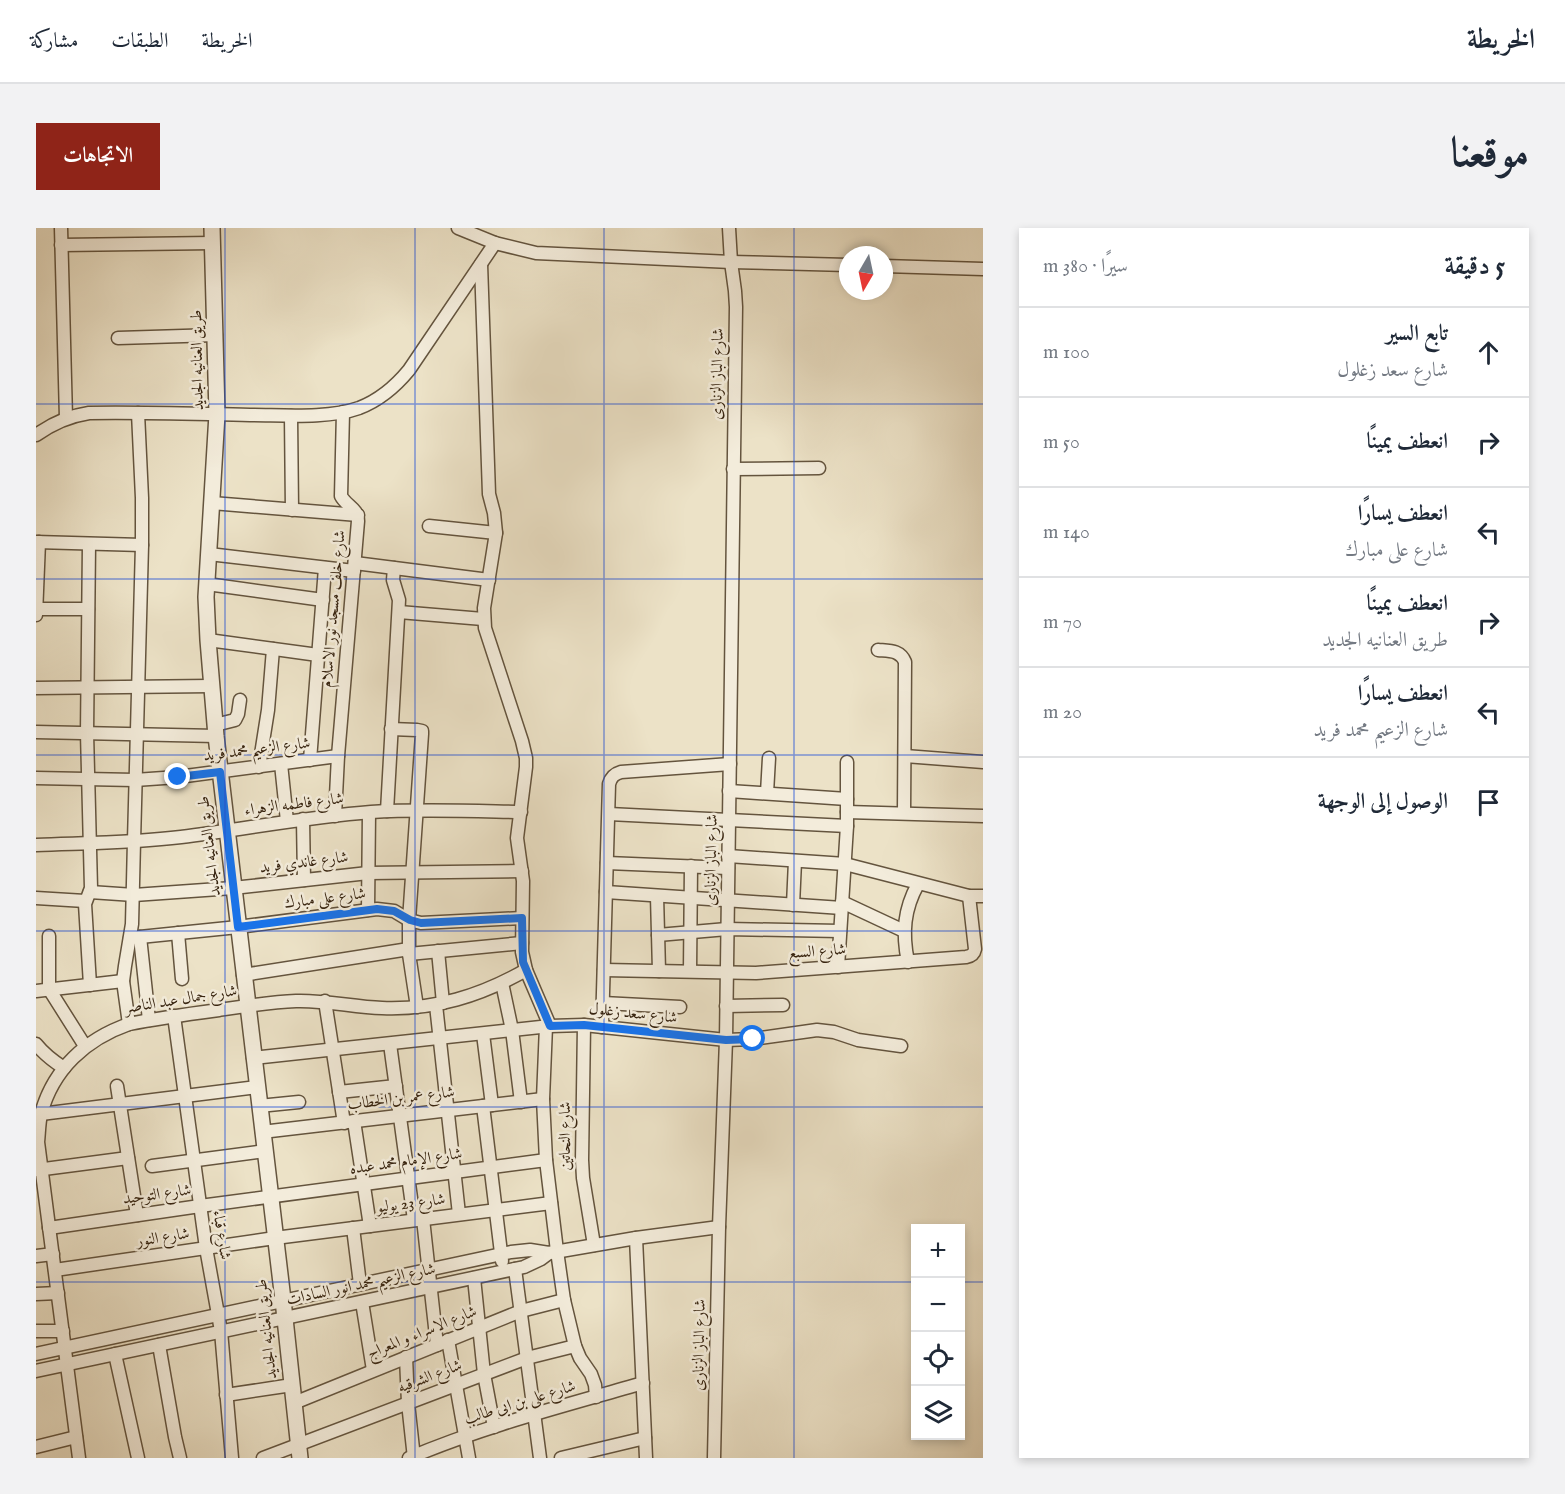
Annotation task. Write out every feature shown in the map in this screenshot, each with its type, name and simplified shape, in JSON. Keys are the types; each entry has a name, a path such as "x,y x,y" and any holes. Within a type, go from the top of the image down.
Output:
{"street":[{"path":"61,228 66,418"},
{"name":"شارع الباز الزنارى","path":"714,1458 726,1040 736,307 729,228"},
{"path":"465,230 495,243 526,251 558,255 839,265"},
{"path":"61,245 212,235"},
{"name":"طريق العنانيه الجديد","path":"212,235 217,414 207,584 211,686 299,1451"},
{"path":"36,435 66,418 89,413 291,416 343,412 359,408 387,393 409,370 495,243"},
{"path":"481,264 489,494 496,533 483,619 526,758 518,838 522,871 523,962 548,1026 543,1099 553,1252 575,1346 591,1374 596,1397"},
{"path":"893,266 983,269"},
{"path":"118,338 216,335"},
{"path":"138,412 142,545 134,895 135,938 149,1020"},
{"name":"شارع خلف مسجد نور الاسلام","path":"335,816 358,515 355,509 344,502 341,495 343,412"},
{"path":"291,416 292,510"},
{"path":"733,469 819,468"},
{"path":"212,503 358,515"},
{"path":"429,526 496,533"},
{"path":"36,615 37,542 142,545"},
{"path":"89,543 87,896 90,985"},
{"path":"209,554 325,568 394,568 489,580"},
{"path":"310,760 325,568"},
{"path":"387,811 399,612 399,600 393,580 394,568"},
{"path":"207,584 323,600"},
{"path":"36,609 88,609"},
{"path":"399,612 483,619"},
{"path":"208,640 318,655"},
{"path":"259,766 268,710 273,649"},
{"path":"878,650 898,653 905,662 904,813"},
{"path":"36,688 211,686"},
{"path":"36,732 136,734 215,731 235,720 240,700"},
{"path":"391,729 422,731 409,952 417,1007"},
{"name":"شارع الزعيم محمد فريد","path":"36,778 135,780 178,777 338,756"},
{"path":"905,756 983,762"},
{"path":"767,793 768,758"},
{"path":"838,967 847,826 847,762"},
{"path":"281,764 287,821"},
{"path":"602,1027 611,778 621,772 730,764"},
{"path":"729,791 847,799"},
{"name":"شارع فاطمه الزهراء","path":"36,845 134,841 303,819 387,811 521,812"},
{"path":"847,812 983,816"},
{"path":"368,910 369,813"},
{"path":"609,814 847,826"},
{"path":"303,819 304,880"},
{"path":"607,863 691,866 728,862 795,861 845,864 969,896 983,896"},
{"path":"793,905 795,861"},
{"path":"690,971 691,866"},
{"name":"شارع غاندي فريد","path":"36,898 134,895 233,888 368,873 522,871"},
{"path":"908,962 904,946 905,918 918,884"},
{"path":"606,892 793,905 842,905 904,931"},
{"path":"657,896 659,971"},
{"name":"شارع السبع","path":"604,970 756,973 971,956 975,949 969,896"},
{"name":"شارع على مبارك","path":"135,938 377,909 394,911 410,920 427,923 522,918"},
{"path":"658,935 727,929 840,931"},
{"path":"178,933 182,979"},
{"path":"49,936 49,989 85,1046"},
{"path":"129,1024 123,981 125,966 135,938"},
{"path":"243,975 409,952 522,943"},
{"path":"438,951 440,1038 459,1214"},
{"name":"شارع جمال عبد الناصر","path":"79,1458 50,1228 41,1211 38,1170 41,1114 50,1090 64,1068 85,1046 129,1024 293,1001 325,1001 381,1008 440,1004 478,994 526,970"},
{"path":"36,991 123,981"},
{"path":"502,983 512,1030 521,1102"},
{"path":"325,1001 339,1092 349,1122 364,1185 370,1226"},
{"path":"603,1003 680,1007"},
{"path":"726,1006 783,1005"},
{"name":"شارع قباء","path":"174,1016 206,1248 221,1331 232,1458"},
{"name":"شارع سعد زغلول","path":"253,1058 548,1026 584,1025 726,1040 753,1039 817,1030 834,1032 865,1041 901,1046"},
{"name":"شارع النحاتين","path":"584,1025 582,1160 594,1245"},
{"path":"483,1034 491,1167 502,1254 521,1311 540,1458"},
{"path":"36,1044 53,1062 64,1068"},
{"path":"390,1044 408,1179 419,1220 443,1342 456,1385 469,1458"},
{"path":"117,1086 137,1215"},
{"path":"339,1092 396,1086"},
{"path":"41,1114 257,1087"},
{"path":"36,1088 50,1090"},
{"name":"شارع عمر بن الخطاب","path":"262,1132 543,1099"},
{"path":"259,1106 299,1102"},
{"path":"152,1166 265,1151"},
{"path":"38,1170 128,1158"},
{"name":"شارع الإمام محمد عبده","path":"270,1197 546,1160"},
{"name":"شارع التوحيد","path":"50,1228 270,1197"},
{"name":"شارع 23 يوليو","path":"275,1238 551,1203"},
{"name":"شارع الزعيم محمد انور السادات","path":"36,1354 502,1254 520,1251 553,1252 719,1227"},
{"path":"353,1228 360,1284"},
{"name":"شارع النور","path":"55,1270 275,1238"},
{"path":"636,1238 646,1458"},
{"name":"شارع الزعيم محمد انور السادات","path":"36,1371 509,1270 533,1264 553,1252"},
{"path":"36,1256 53,1254"},
{"path":"474,1278 484,1374 494,1427"},
{"path":"36,1294 58,1293"},
{"name":"شارع الاسراء و المعراج","path":"294,1403 521,1311 564,1300"},
{"path":"362,1302 374,1370"},
{"path":"36,1331 63,1331"},
{"path":"159,1345 180,1458"},
{"name":"شارع الشرقيه","path":"264,1458 299,1451 408,1403 484,1374 527,1358 575,1346"},
{"path":"115,1354 138,1458"},
{"path":"406,1357 412,1457"},
{"name":"شارع على بن ابى طالب","path":"412,1457 534,1414 643,1383"},
{"path":"226,1395 292,1385"},
{"path":"40,1450 76,1437"},
{"path":"561,1458 645,1437"}],"route":[{"path":"178,777 220,772 238,927 377,909 394,911 421,923 522,918 523,962 550,1026 584,1025 726,1040 753,1039"}]}
